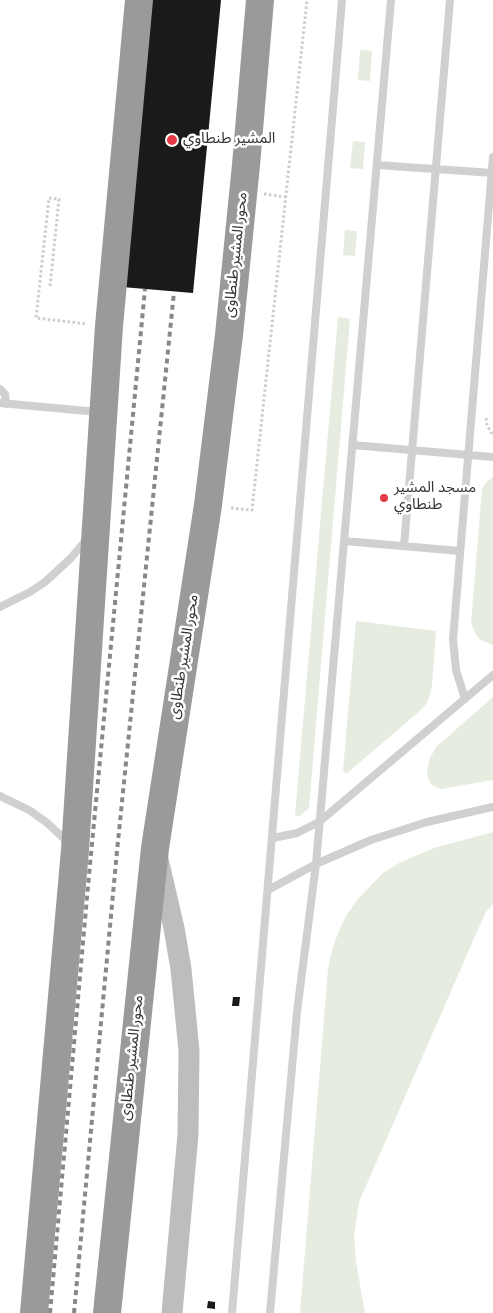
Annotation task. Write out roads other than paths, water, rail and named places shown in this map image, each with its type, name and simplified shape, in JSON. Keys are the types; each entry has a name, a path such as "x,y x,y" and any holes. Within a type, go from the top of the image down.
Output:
{"highway":[{"path":"34,1313 75,850 94,530 109,326 139,0"},
{"name":"محور المشير طنطاوى","path":"107,1313 155,848 208,505 228,335 246,165 260,0"}],"street":[{"path":"155,848 174,928 181,969 189,1051 188,1134 172,1313"}],"lane":[{"path":"232,1313 342,0"},
{"path":"270,1313 297,1012 316,864 391,0"},
{"path":"404,546 450,0"},
{"path":"465,699 456,670 453,639 493,158"},
{"path":"377,165 492,173"},
{"path":"0,389 5,394 3,403 103,413"},
{"path":"352,445 493,457"},
{"path":"0,607 30,592 44,582 71,558 94,530"},
{"path":"344,541 460,551"},
{"path":"272,838 297,833 319,822 493,675"},
{"path":"0,796 29,810 46,822 75,850"},
{"path":"268,890 316,864 361,844 398,831 493,807"}],"railway":[{"path":"50,1313 89,875 145,289"},
{"path":"74,1313 117,851 174,292"}],"place":[{"name":"المشير طنطاوي","path":"172,140"},
{"name":"مسجد المشير طنطاوي","path":"384,498"}]}
